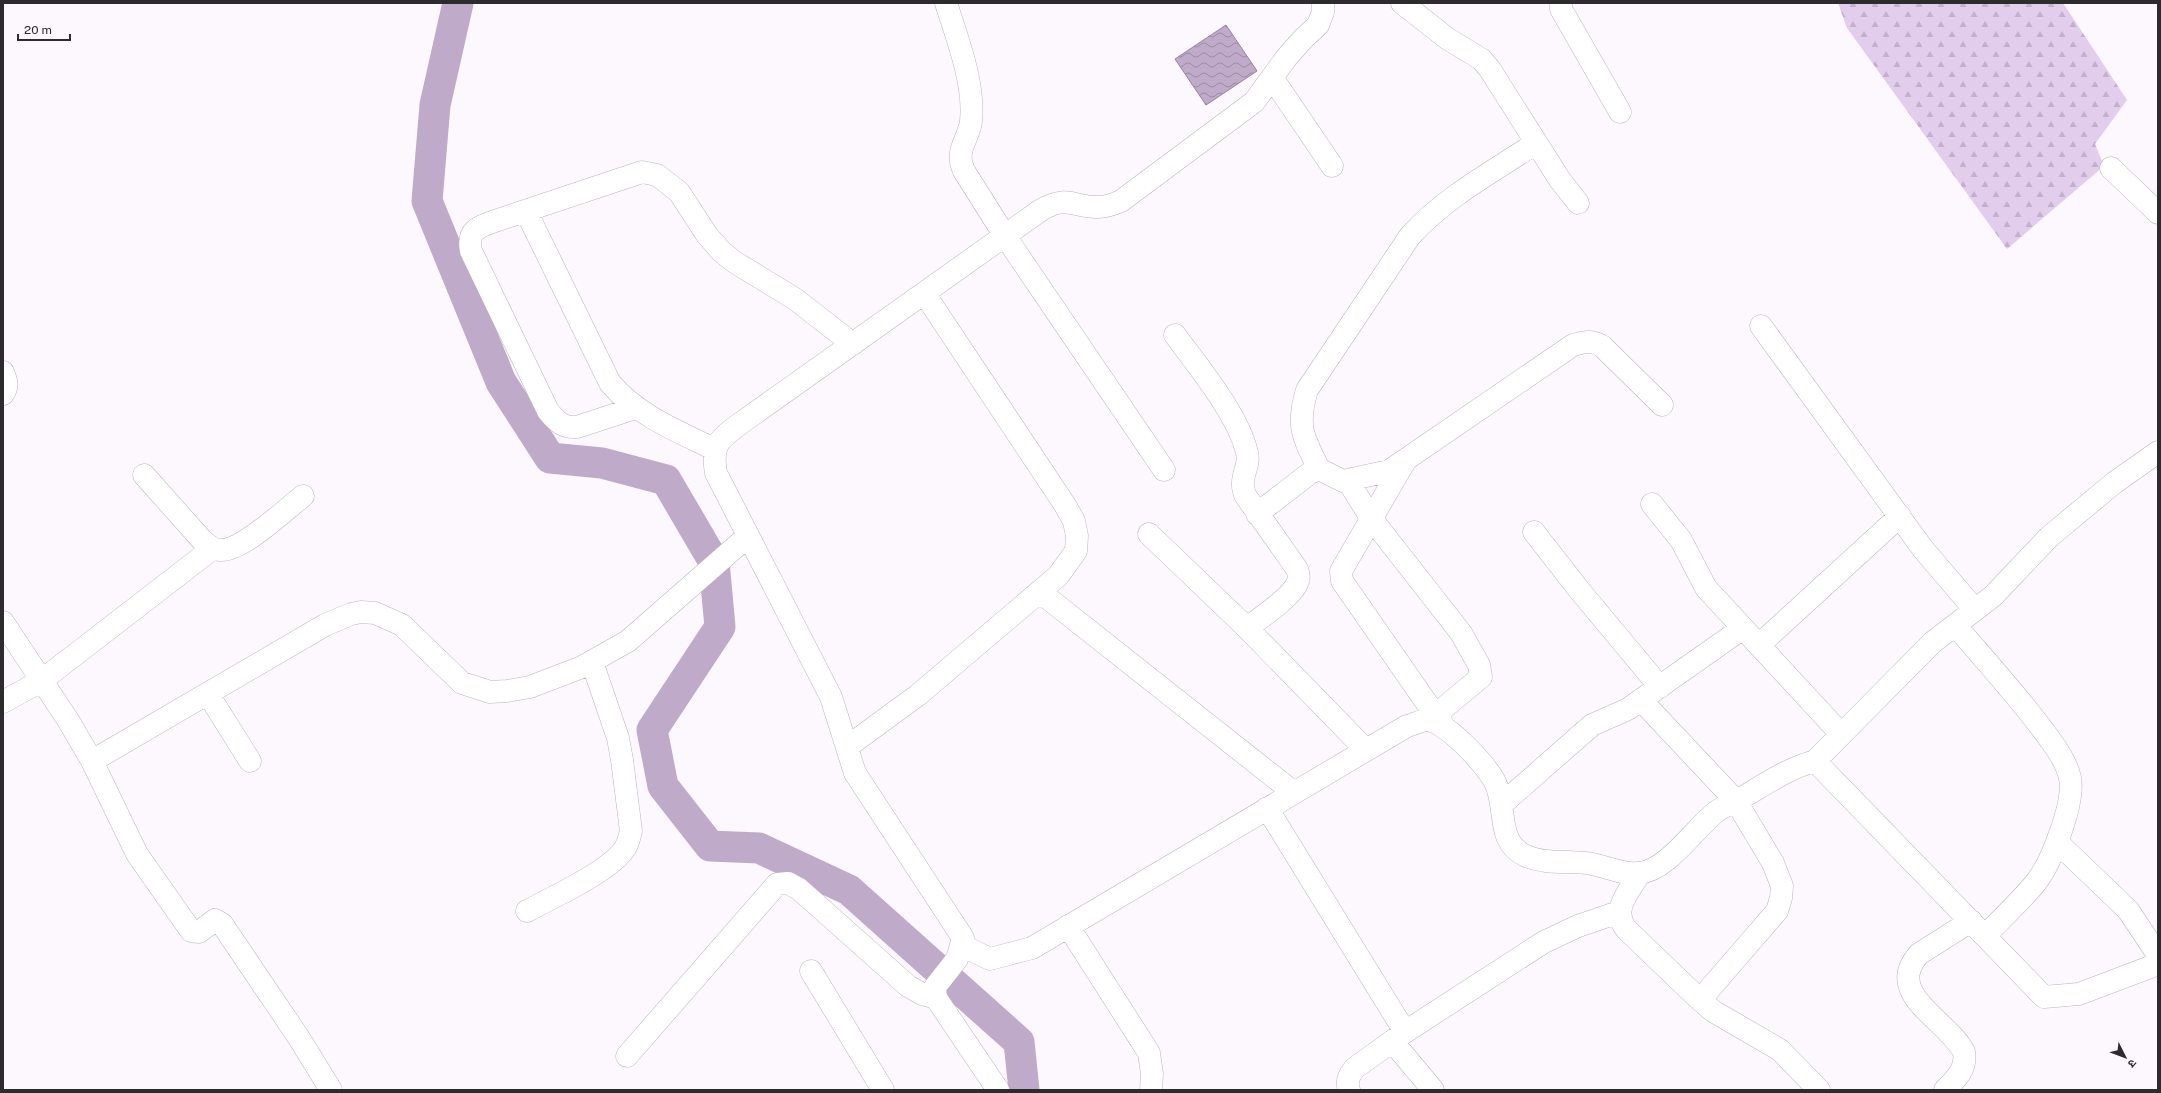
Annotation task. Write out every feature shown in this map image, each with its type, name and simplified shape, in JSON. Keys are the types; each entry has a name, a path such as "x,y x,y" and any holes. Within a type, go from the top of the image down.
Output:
{"street":[{"path":"946,3 972,102 970,123 962,146 959,162 972,186 1005,236 1164,470"},
{"path":"936,992 959,952 962,938 855,773 831,697 716,473 714,449 720,440 731,430 1052,203 1074,202 1100,208 1121,201 1254,102 1273,79 1287,57 1318,25 1323,12 1322,3"},
{"path":"1402,3 1448,39 1481,59 1489,68 1560,180 1578,203"},
{"path":"1560,5 1620,112"},
{"path":"1273,79 1332,166"},
{"path":"1536,143 1439,208 1410,236 1307,390 1301,414 1301,426 1306,442 1319,469 1343,481 1389,471 1573,345 1592,341 1602,346 1662,405"},
{"path":"2111,168 2158,213"},
{"path":"635,408 577,427 567,428 561,425 548,412 470,251 469,241 471,234 481,226 642,172 657,175 679,192 707,235 721,251 733,261 795,299 853,344"},
{"path":"526,211 606,377 622,397 635,408 714,449"},
{"path":"847,747 918,695 1040,592 1058,576 1076,551 1077,536 1074,521 924,293"},
{"path":"1761,326 1923,549 1975,610"},
{"path":"1175,335 1210,382 1234,421 1247,451 1248,460 1242,484 1245,495 1257,514 1297,568 1299,579 1296,586 1289,594 1247,628"},
{"path":"3,372 7,382 6,390 3,394"},
{"path":"1405,461 1341,571 1342,581 1442,725 1485,767 1496,783 1501,805 1504,832 1512,847 1526,856 1540,860 1600,864 1622,872 1640,873 1655,870 1716,812 1798,766 1815,761 1933,642 1993,596 2049,537 2114,483 2158,452"},
{"path":"1257,514 1310,473 1319,469"},
{"path":"144,475 202,540 212,548 221,550 240,545 302,496"},
{"path":"1348,481 1371,518 1461,633 1480,665 1481,677 1439,712 1442,725"},
{"path":"1652,504 1681,540 1706,588 1842,734"},
{"path":"1759,645 1900,516"},
{"path":"1534,532 1580,591 1660,687"},
{"path":"1149,534 1247,628 1366,750"},
{"path":"92,761 325,625 361,612 375,613 402,625 462,683 490,692 530,687 592,662 628,641 645,627 666,606 748,536"},
{"path":"3,702 41,680 212,548"},
{"path":"1040,592 1294,792"},
{"path":"3,622 68,720 92,761 137,854 187,927 195,933 203,930 212,921 219,921 222,924 299,1038 331,1090"},
{"path":"1944,1090 1962,1071 1965,1060 1964,1052 1910,992 1907,976 1912,961 1919,954 1978,928 2037,881 2057,842 2071,789 2068,769 2055,747 2028,710 1955,625"},
{"path":"1501,805 1592,725 1628,709 1743,628"},
{"path":"527,911 607,867 624,850 629,841 631,832 622,760 613,722 592,662"},
{"path":"208,694 250,761"},
{"path":"1641,700 1736,801 1774,863 1782,886 1781,898 1777,911 1700,1000"},
{"path":"959,952 990,959 1032,948 1407,726 1427,720 1442,725"},
{"path":"1815,761 2044,997 2079,994 2158,964"},
{"path":"1267,808 1399,1036 1433,1090"},
{"path":"2057,842 2128,910 2158,954"},
{"path":"1640,873 1619,912 1620,922 1713,1011 1780,1050 1819,1090"},
{"path":"627,1056 777,884 788,883 799,889 908,986 922,994 936,992"},
{"path":"1349,1090 1347,1085 1349,1075 1355,1068 1399,1036 1544,942 1578,926 1619,912"},
{"path":"1068,926 1149,1053 1152,1074 1151,1090"},
{"path":"811,971 882,1090"},
{"path":"936,992 998,1090"}],"green space":[{"path":"1838,3 2063,3 2127,100 2095,144 2104,166 2007,249 1847,28"}],"water":[{"path":"1226,25 1257,71 1206,105 1175,59"}],"waterway":[{"path":"458,3 435,105 427,201 501,382 550,458 602,463 666,480 714,562 720,627 652,730 663,786 710,846 759,848 849,890 1019,1042 1024,1090"}]}
